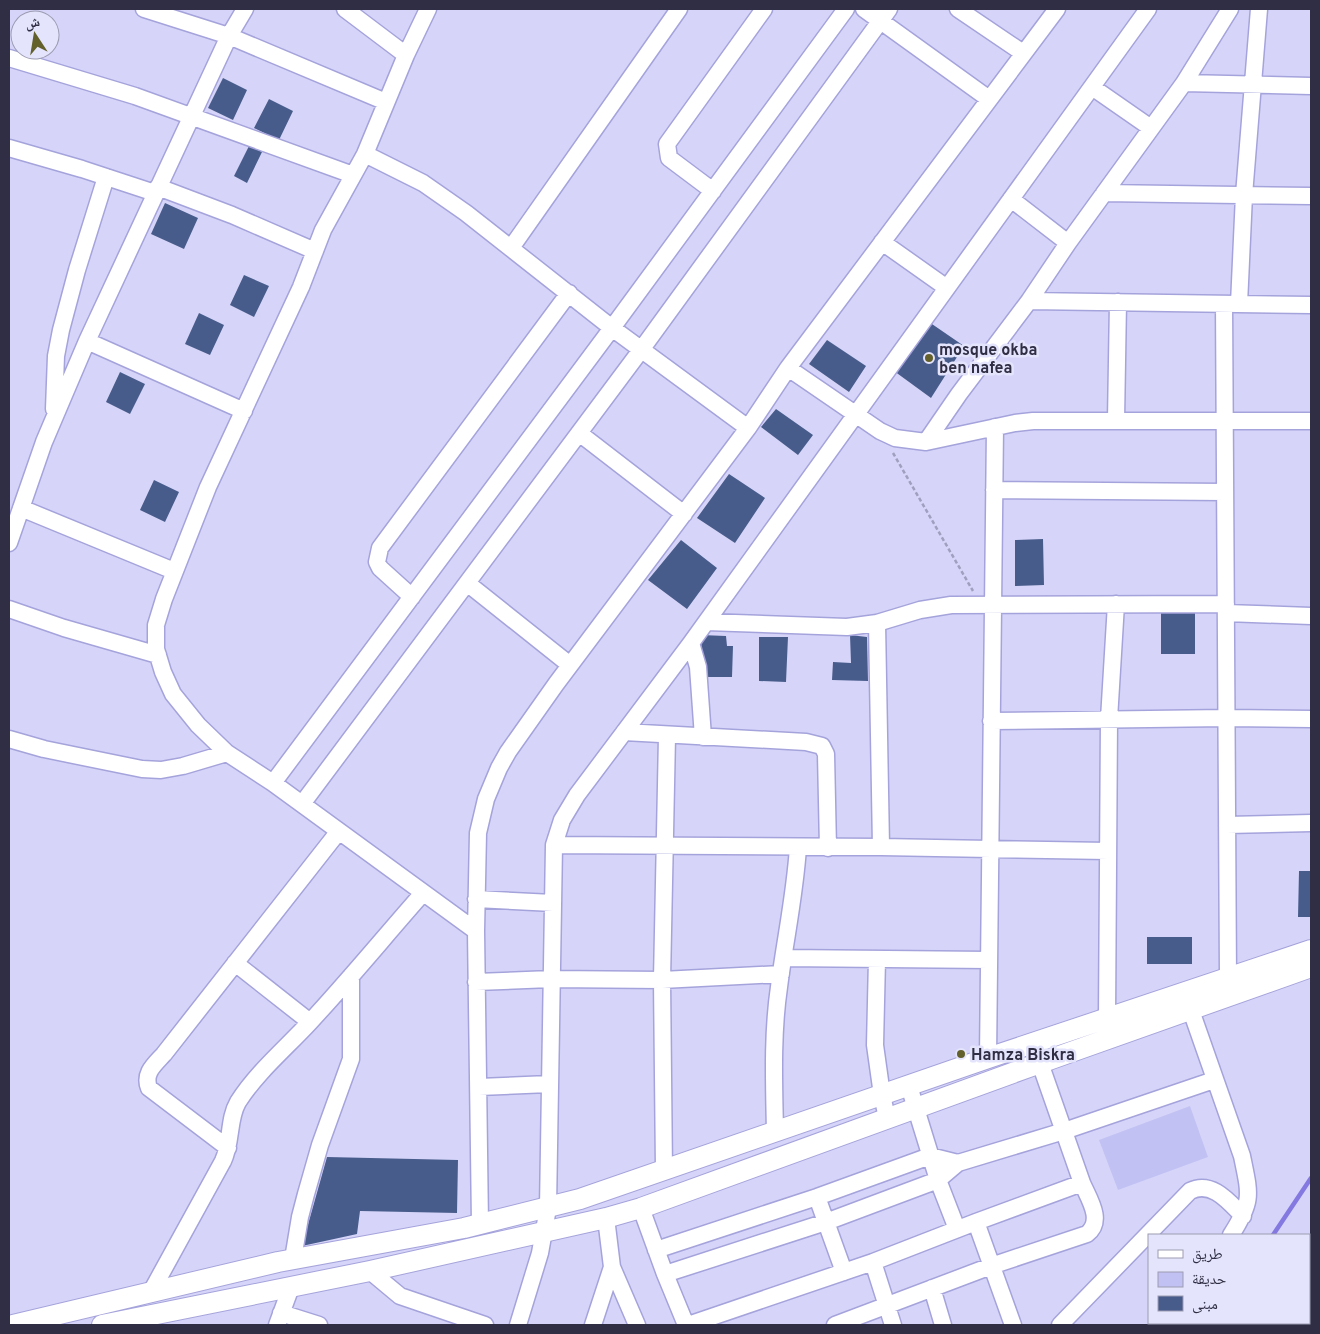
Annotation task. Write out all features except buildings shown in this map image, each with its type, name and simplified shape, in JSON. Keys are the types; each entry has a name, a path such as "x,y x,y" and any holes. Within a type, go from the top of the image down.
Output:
{"street":[{"path":"144,9 228,36 386,102"},
{"path":"9,539 54,419 87,341 228,36 245,9"},
{"path":"345,9 406,55"},
{"path":"428,9 406,55 364,154 323,230 301,287 208,487 174,571 156,625 158,655 173,694 198,726 227,754 273,783 476,931"},
{"path":"511,248 679,9"},
{"path":"713,191 669,158 667,144 764,9"},
{"path":"273,783 612,328 846,9"},
{"path":"864,9 885,14 989,99"},
{"path":"958,9 1023,53"},
{"path":"480,1224 476,982 478,833 486,799 499,768 508,752 570,665 748,428 788,368 1057,9"},
{"path":"518,1325 545,1230 548,1208 552,903 554,846 557,832 570,805 691,643 1148,9"},
{"path":"926,442 1184,83 1230,9"},
{"path":"1228,977 1225,420 1232,304 1244,195 1259,9"},
{"path":"302,804 642,350 885,14"},
{"path":"9,58 136,96 353,175"},
{"path":"1184,83 1311,86"},
{"path":"1092,87 1151,128"},
{"path":"9,148 157,190 232,215 315,251"},
{"path":"364,154 422,183 466,213 612,328 748,428"},
{"path":"54,419 56,356 61,330 77,270 106,177"},
{"path":"1104,193 1311,196"},
{"path":"1012,199 1068,243"},
{"path":"882,242 947,288"},
{"path":"412,597 380,568 377,562 380,548 569,293"},
{"path":"1029,301 1311,306"},
{"path":"1116,420 1118,302"},
{"path":"87,341 244,411"},
{"path":"788,368 880,431 894,438 926,442 1033,421 1311,421"},
{"path":"988,1058 992,721 987,605 994,490 995,427"},
{"path":"579,433 684,514"},
{"path":"994,490 1225,492"},
{"path":"21,508 174,571"},
{"path":"467,584 570,665"},
{"path":"706,622 847,627 877,623 934,607 951,605 1116,604 1226,609 1311,616"},
{"path":"1107,1018 1109,720 1116,604"},
{"path":"9,609 64,628 158,655"},
{"path":"877,623 881,847"},
{"path":"691,643 698,667 703,737"},
{"path":"992,721 1226,718 1311,720"},
{"path":"624,732 667,736 806,742 822,746 826,754 828,848"},
{"path":"664,1170 662,980 667,736"},
{"path":"9,739 44,749 142,769 161,770 227,754"},
{"path":"1227,825 1311,823"},
{"path":"228,1148 149,1088 146,1081 150,1070 339,831"},
{"path":"554,846 881,847 1108,851"},
{"path":"775,1132 773,1056 782,966 796,885 798,848"},
{"path":"152,1292 214,1178 228,1148 232,1120 237,1104 250,1085 310,1022 423,893"},
{"path":"476,900 552,903"},
{"path":"102,1325 370,1270 606,1218 642,1208 1040,1063 1187,1001 1228,977 1311,950"},
{"path":"476,982 552,979 662,980 782,966 877,959 989,960"},
{"path":"877,959 875,1046 887,1118"},
{"path":"235,963 310,1022"},
{"path":"13,1325 293,1259 480,1224 580,1200 1107,1018 1187,1001 1311,967"},
{"path":"293,1259 300,1217 320,1145 351,1059 350,976"},
{"path":"1187,1001 1242,1156 1248,1187 1248,1202 1243,1216 1232,1234"},
{"path":"835,1325 991,1266 1083,1236 1090,1232 1095,1224 1095,1217 1040,1063"},
{"path":"665,1274 826,1222 938,1180 958,1163 1064,1131 1214,1080"},
{"path":"479,1087 549,1084"},
{"path":"909,1086 938,1180 957,1229"},
{"path":"656,1250 817,1197 930,1156 958,1163"},
{"path":"642,1208 665,1274 687,1325 706,1323 1082,1183"},
{"path":"1148,1234 1190,1191 1200,1187 1208,1187 1224,1198 1243,1216"},
{"path":"817,1197 844,1272"},
{"path":"606,1218 612,1267 637,1325"},
{"path":"976,1222 1013,1325"},
{"path":"1060,1325 1148,1234"},
{"path":"873,1262 886,1306 894,1325"},
{"path":"593,1325 612,1267"},
{"path":"370,1270 400,1296 484,1325"},
{"path":"291,1287 279,1319 319,1325"},
{"path":"932,1288 943,1325"}],"path":[{"path":"880,431 987,605"}],"green space":[{"path":"1190,1106 1208,1157 1118,1190 1099,1140"}],"waterway":[{"path":"1274,1234 1311,1178"}],"place":[{"name":"mosque okba ben nafea","path":"929,358"},
{"name":"Hamza Biskra","path":"961,1054"}]}
